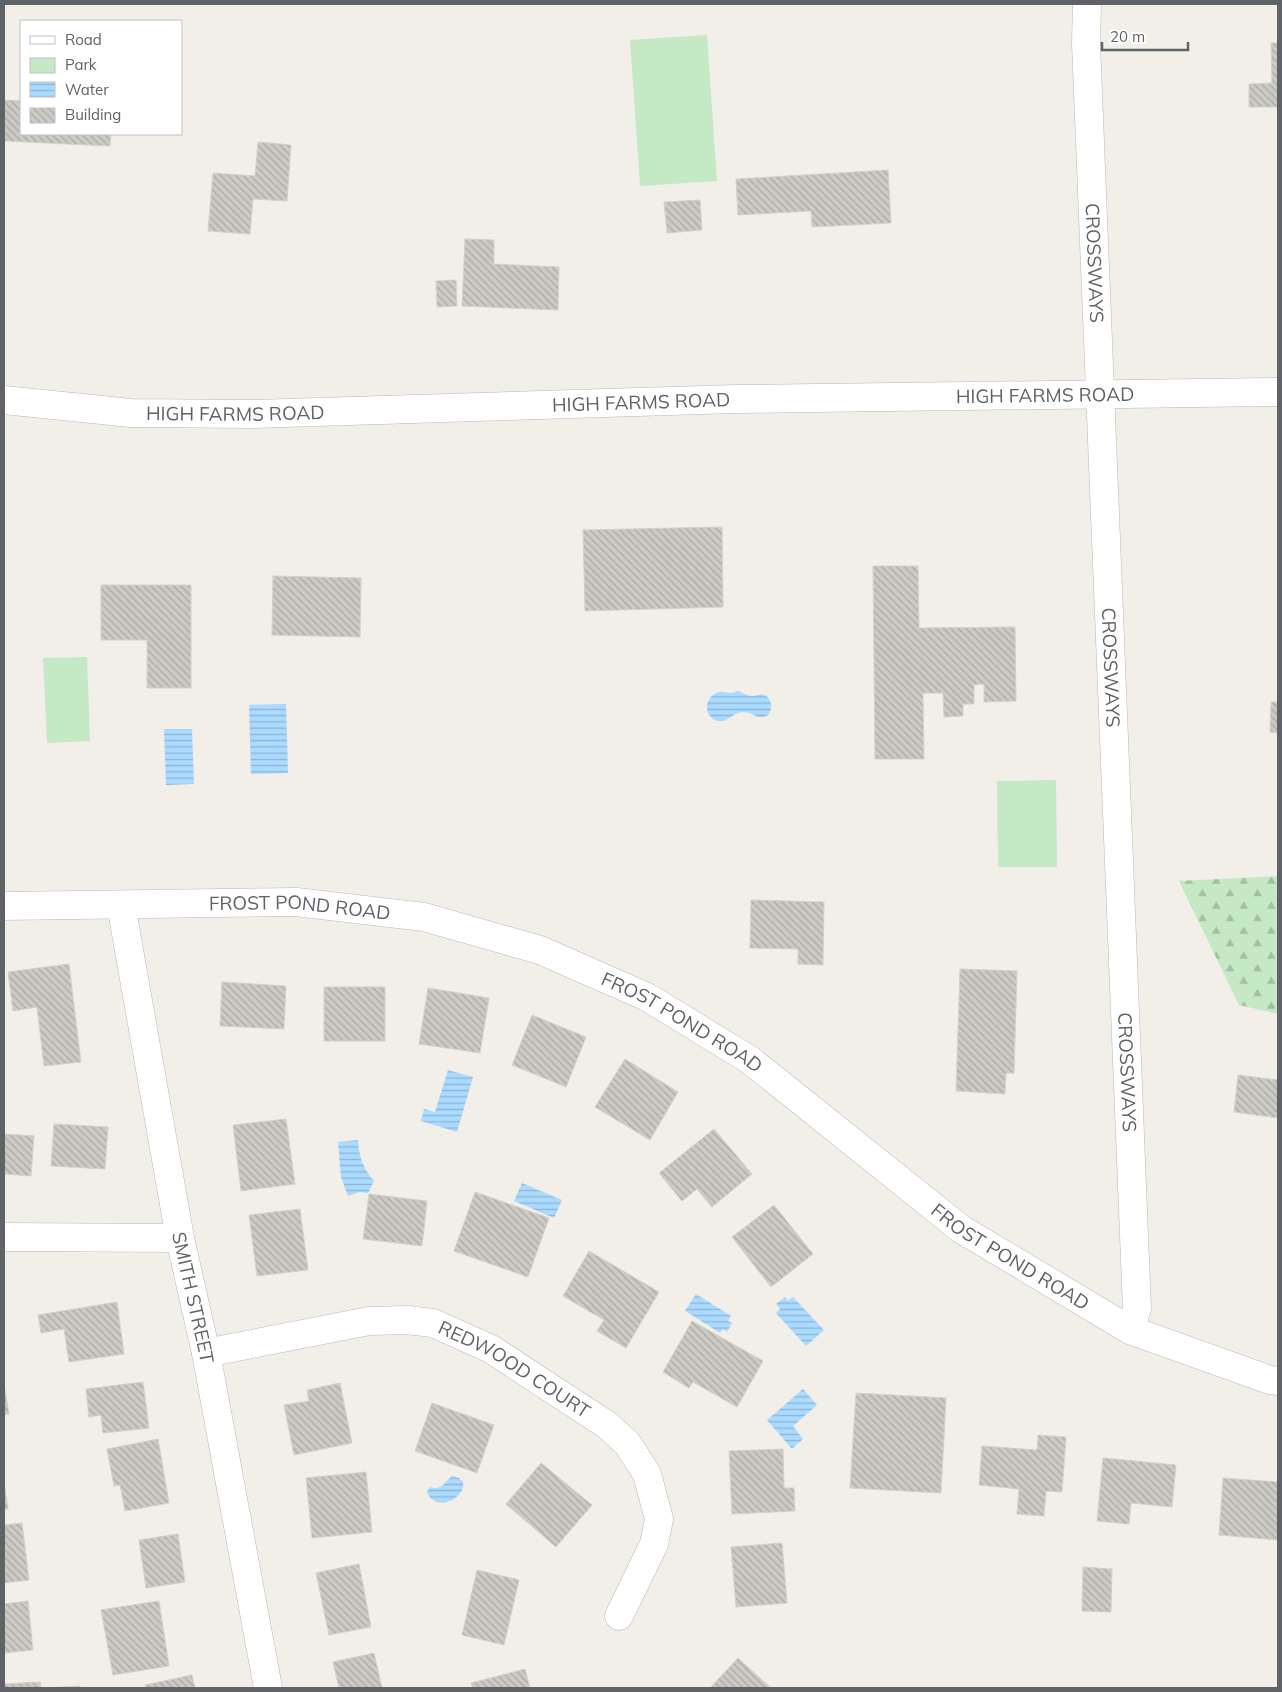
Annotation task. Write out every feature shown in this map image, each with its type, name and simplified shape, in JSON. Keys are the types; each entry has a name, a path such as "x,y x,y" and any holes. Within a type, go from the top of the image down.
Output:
{"street":[{"name":"CROSSWAYS","path":"1087,4 1086,44 1137,1309 1130,1330"},
{"name":"HIGH FARMS ROAD","path":"4,400 131,413 254,414 735,399 1278,392"},
{"name":"FROST POND ROAD","path":"4,906 296,902 424,917 540,950 647,997 750,1060 961,1229 1130,1330 1278,1381"},
{"name":"SMITH STREET","path":"121,905 180,1238 206,1353 268,1688"},
{"path":"4,1237 180,1238"},
{"name":"REDWOOD COURT","path":"206,1353 369,1321 407,1320 433,1323 491,1349 606,1425 627,1443 647,1474 659,1519 654,1544 620,1616"}],"green space":[{"path":"707,35 717,181 640,186 630,40"},
{"path":"87,657 90,741 47,743 43,658"},
{"path":"1056,780 1057,867 998,867 997,781"},
{"path":"1278,876 1278,1014 1239,1005 1179,881"}],"water":[{"path":"738,691 749,696 762,694 767,697 771,703 769,714 760,717 747,712 741,712 723,721 718,721 710,716 707,704 713,695 719,692 731,693"},
{"path":"286,704 288,773 251,774 249,705"},
{"path":"164,729 192,729 194,784 166,785"},
{"path":"448,1070 473,1077 457,1132 421,1121 424,1109 435,1112"},
{"path":"358,1140 362,1162 374,1181 368,1193 360,1192 348,1196 341,1177 338,1142"},
{"path":"522,1183 562,1200 554,1218 514,1201"},
{"path":"696,1294 731,1316 728,1321 732,1323 727,1332 723,1329 720,1333 685,1311"},
{"path":"785,1297 788,1301 793,1297 824,1330 806,1346 776,1313 780,1309 776,1304"},
{"path":"803,1389 817,1405 793,1426 803,1439 792,1449 767,1420"},
{"path":"452,1476 459,1478 463,1482 460,1494 443,1503 436,1502 427,1492 430,1487 440,1487"}],"building":[{"path":"1271,43 1278,43 1278,107 1249,107 1249,84 1272,83"},
{"path":"4,100 20,101 20,135 111,135 110,146 4,141"},
{"path":"258,142 291,145 287,201 253,199 250,234 208,231 213,173 255,176"},
{"path":"888,170 891,223 812,227 811,211 738,215 736,179"},
{"path":"700,200 702,230 667,233 664,202"},
{"path":"465,239 494,240 494,264 559,267 558,310 462,306"},
{"path":"456,280 457,306 437,307 436,281"},
{"path":"722,527 723,607 585,611 583,530"},
{"path":"873,566 918,566 919,628 1015,627 1016,701 984,702 984,684 974,685 974,704 963,704 963,716 944,717 943,693 923,693 924,759 875,759"},
{"path":"273,576 361,578 360,637 272,635"},
{"path":"101,585 191,585 191,688 147,688 147,640 101,640"},
{"path":"1271,702 1278,702 1278,733 1270,732"},
{"path":"751,900 824,902 823,965 798,964 798,949 750,948"},
{"path":"69,964 81,1062 44,1066 37,1007 13,1011 8,972"},
{"path":"960,969 1017,971 1014,1073 1006,1073 1005,1094 956,1091"},
{"path":"222,982 286,986 284,1029 220,1026"},
{"path":"324,987 385,987 385,1041 324,1041"},
{"path":"428,988 489,998 480,1053 419,1044"},
{"path":"532,1015 586,1037 566,1087 512,1065"},
{"path":"625,1059 678,1092 650,1140 595,1107"},
{"path":"1238,1075 1278,1080 1278,1118 1234,1112"},
{"path":"286,1119 295,1184 241,1191 233,1125"},
{"path":"54,1124 108,1127 105,1169 51,1166"},
{"path":"714,1129 752,1174 712,1207 697,1189 682,1201 659,1173"},
{"path":"4,1134 34,1136 31,1176 4,1174"},
{"path":"475,1192 549,1218 528,1277 454,1251"},
{"path":"369,1194 427,1201 422,1246 363,1239"},
{"path":"774,1205 813,1254 771,1287 732,1237"},
{"path":"300,1209 308,1270 257,1276 249,1215"},
{"path":"589,1251 659,1292 626,1348 597,1331 604,1320 563,1296"},
{"path":"117,1302 124,1354 69,1362 64,1329 41,1333 38,1315"},
{"path":"692,1321 763,1361 737,1407 693,1382 689,1388 663,1372"},
{"path":"143,1382 149,1428 103,1433 101,1415 89,1417 86,1389"},
{"path":"340,1383 352,1443 294,1455 284,1405 309,1401 307,1390"},
{"path":"4,1384 9,1414 4,1415"},
{"path":"856,1393 946,1398 941,1493 850,1488"},
{"path":"432,1403 494,1425 477,1473 415,1451"},
{"path":"1038,1435 1066,1437 1062,1492 1046,1491 1044,1516 1017,1514 1019,1489 979,1485 982,1446 1037,1450"},
{"path":"158,1439 169,1503 125,1511 120,1485 114,1486 107,1449"},
{"path":"783,1449 784,1488 794,1488 795,1511 732,1514 729,1451"},
{"path":"1103,1458 1176,1465 1172,1507 1131,1503 1129,1524 1097,1521"},
{"path":"541,1463 592,1505 556,1547 506,1504"},
{"path":"366,1472 372,1532 312,1538 306,1478"},
{"path":"1223,1478 1278,1482 1278,1540 1219,1535"},
{"path":"4,1482 8,1509 4,1509"},
{"path":"22,1523 29,1580 4,1583 4,1525"},
{"path":"178,1534 185,1582 146,1588 139,1540"},
{"path":"782,1543 787,1603 736,1607 731,1547"},
{"path":"359,1564 371,1627 329,1635 316,1573"},
{"path":"1083,1567 1112,1569 1111,1612 1082,1611"},
{"path":"477,1570 519,1580 504,1645 462,1635"},
{"path":"28,1601 33,1650 4,1653 4,1604"},
{"path":"159,1601 169,1666 113,1675 101,1610"},
{"path":"374,1653 382,1688 339,1688 333,1662"},
{"path":"738,1658 771,1688 710,1688"},
{"path":"525,1669 530,1688 473,1688 471,1683"},
{"path":"192,1675 195,1688 146,1688 145,1685"},
{"path":"40,1682 41,1688 4,1688 4,1684"},
{"path":"80,1686 80,1688 47,1688"}]}
